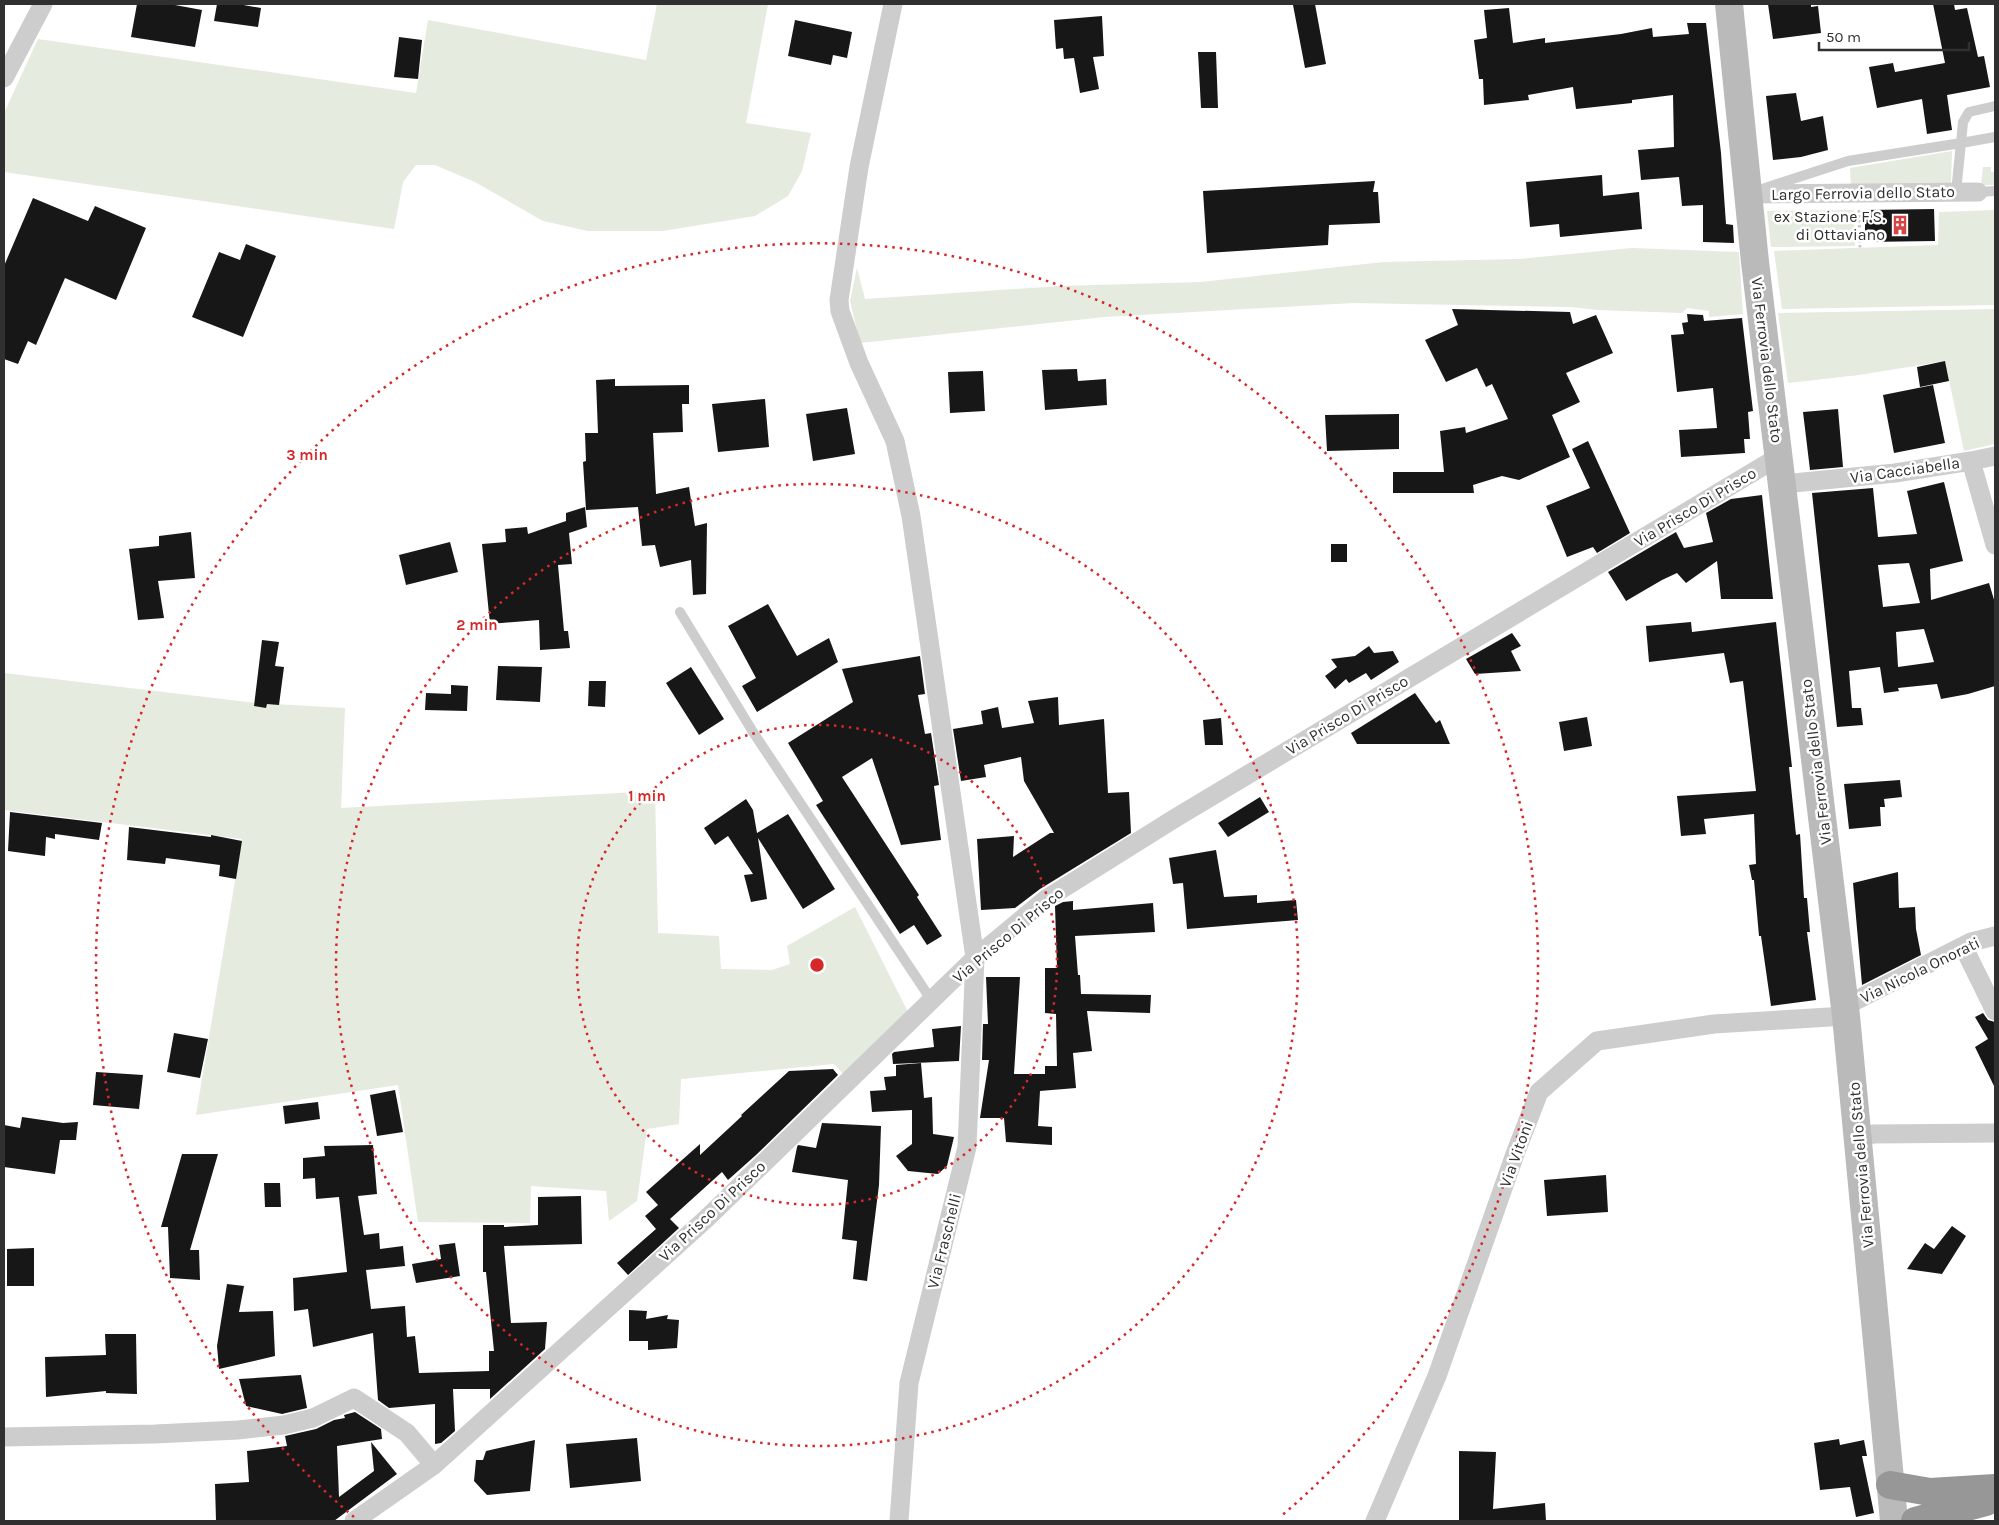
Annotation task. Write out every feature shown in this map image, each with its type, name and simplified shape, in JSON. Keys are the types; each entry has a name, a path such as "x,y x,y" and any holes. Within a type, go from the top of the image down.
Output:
{"highway":[{"path":"1890,1485 1930,1492 1995,1488"},
{"path":"1915,1521 1984,1502 1995,1501"}],"main road":[{"name":"Via Ferrovia dello Stato","path":"1729,4 1748,194 1846,1011 1894,1521"}],"street":[{"path":"4,78 43,4"},
{"name":"Via Fraschelli","path":"893,4 859,167 839,300 840,311 859,363 895,441 911,516 975,958 967,1147 909,1382 899,1521"},
{"name":"Largo Ferrovia dello Stato","path":"1748,194 1987,191"},
{"name":"Via Prisco Di Prisco","path":"354,1521 434,1465 707,1218 975,958 1046,899 1176,817 1780,456"},
{"path":"1971,461 1995,456"},
{"name":"Via Cacciabella","path":"1783,484 1895,473 1971,461 1995,545"},
{"name":"Via Nicola Onorati","path":"1846,1011 1963,946 1995,936"},
{"path":"1963,946 1995,1011"},
{"name":"Via Vitoni","path":"1375,1521 1437,1376 1515,1154 1539,1092 1597,1041 1714,1024 1846,1011"},
{"path":"1859,1136 1874,1134 1995,1133"},
{"path":"4,1437 164,1434 238,1430 284,1425 313,1418 354,1398 407,1434 434,1465"}],"lane":[{"path":"1956,192 1963,122 1969,112 1995,106"},
{"path":"1748,194 1848,160 1995,137"},
{"path":"680,612 753,732 932,1001"}],"path":[{"path":"1859,210 1860,250"}],"shaded area":[{"path":"657,4 768,4 746,123 811,133 802,171 788,196 755,216 663,231 588,231 543,221 475,182 435,165 416,165 403,182 394,229 4,172 4,113 38,39 416,93 428,20 646,60"},
{"path":"1952,151 1951,183 1851,187 1850,168"},
{"path":"1983,167 1991,167 1991,172 1995,172 1995,185 1981,185"},
{"path":"1854,210 1855,246 1771,247 1767,211"},
{"path":"1995,210 1995,305 1782,309 1774,251 1938,245 1939,212"},
{"path":"1632,248 1739,252 1743,314 1709,317 1709,311 1687,308 1682,313 1598,310 1571,307 1353,303 1105,317 860,343 850,301 857,268 865,299 1060,286 1201,282 1383,262 1519,259"},
{"path":"1995,309 1995,444 1964,451 1945,361 1859,375 1788,383 1778,313"},
{"path":"4,673 256,703 345,708 341,808 655,791 658,933 719,936 721,969 772,970 790,964 787,946 855,907 908,1012 843,1074 834,1064 681,1079 679,1124 647,1129 637,1201 609,1221 606,1191 531,1186 530,1223 418,1222 398,1085 196,1115 242,839 4,810"}],"building":[{"path":"137,4 175,4 202,10 195,47 131,37"},
{"path":"217,4 238,4 261,8 258,27 214,21"},
{"path":"1315,4 1326,64 1305,68 1293,5"},
{"path":"1768,4 1811,4 1811,7 1818,6 1821,33 1773,39"},
{"path":"1933,4 1954,4 1955,10 1967,8 1978,57 1984,56 1990,87 1947,95 1952,130 1927,134 1922,99 1877,108 1869,67 1893,63 1895,72 1945,63"},
{"path":"1509,8 1513,43 1545,38 1545,43 1621,34 1652,28 1653,37 1689,34 1687,23 1706,23 1721,153 1726,224 1733,225 1734,243 1703,242 1703,205 1682,206 1679,177 1641,180 1638,150 1674,147 1673,95 1632,100 1632,103 1576,109 1573,87 1528,95 1529,100 1484,105 1483,79 1479,79 1474,40 1487,38 1484,10"},
{"path":"1102,16 1104,56 1093,57 1099,89 1080,93 1074,58 1064,59 1063,48 1056,49 1054,20"},
{"path":"795,20 852,32 847,58 833,55 831,65 788,56"},
{"path":"399,37 422,40 418,79 394,77"},
{"path":"1198,52 1216,52 1218,108 1201,108"},
{"path":"1796,93 1801,121 1823,116 1828,150 1801,157 1773,160 1766,96"},
{"path":"1602,175 1603,196 1639,192 1642,229 1560,237 1559,224 1530,227 1526,182"},
{"path":"1375,181 1373,192 1378,192 1380,223 1329,225 1328,245 1207,253 1203,191"},
{"path":"33,198 88,221 95,206 146,228 116,300 65,278 36,345 28,341 18,364 4,359 4,266"},
{"name":"ex Stazione F.S. di Ottaviano","path":"1934,209 1935,241 1865,242 1865,210"},
{"path":"246,244 276,256 243,337 192,317 219,252 240,260"},
{"path":"1452,309 1570,312 1573,324 1596,315 1613,353 1566,373 1580,402 1552,415 1570,457 1519,480 1502,476 1473,485 1474,493 1393,493 1393,472 1444,472 1440,431 1465,427 1466,433 1508,419 1492,384 1486,387 1477,368 1446,382 1425,340 1458,325"},
{"path":"1687,314 1703,315 1704,321 1742,318 1753,411 1748,412 1750,439 1744,439 1745,453 1681,457 1679,430 1717,428 1713,388 1677,392 1671,335 1684,334 1682,323 1688,322"},
{"path":"1945,361 1949,381 1920,387 1917,367"},
{"path":"1077,369 1078,381 1106,379 1107,405 1045,410 1042,370"},
{"path":"983,371 985,411 950,413 948,372"},
{"path":"615,379 615,386 689,385 689,404 682,404 683,432 653,433 656,494 689,487 695,526 707,523 706,594 693,595 691,560 660,567 655,545 642,546 638,507 586,510 583,462 586,461 585,433 598,433 596,380"},
{"path":"1933,385 1945,443 1894,453 1883,395"},
{"path":"765,399 769,447 718,452 712,404"},
{"path":"847,408 855,454 813,461 806,414"},
{"path":"1838,409 1843,467 1810,470 1803,412"},
{"path":"1399,414 1399,449 1327,451 1325,415"},
{"path":"1588,441 1630,533 1597,553 1593,547 1567,557 1546,506 1590,488 1572,449"},
{"path":"1944,482 1963,561 1930,569 1931,600 1989,583 1995,603 1995,686 1941,699 1937,684 1898,688 1899,691 1884,693 1880,667 1849,671 1852,708 1861,708 1863,725 1837,727 1812,493 1873,488 1878,537 1917,534 1907,491","holes":["1909,563 1920,603 1883,607 1878,565","1924,629 1934,662 1898,667 1896,632"]},
{"path":"1762,495 1773,599 1721,599 1717,561 1686,583 1677,573 1626,601 1608,572 1676,532 1684,548 1713,542 1706,513 1731,499"},
{"path":"585,507 587,527 569,533 572,564 558,565 564,631 568,631 570,648 540,650 539,620 490,624 482,544 506,542 505,529 527,527 528,534 566,521 566,513"},
{"path":"191,532 195,578 158,581 164,618 138,620 129,549 159,546 159,536"},
{"path":"450,542 458,572 406,585 399,555"},
{"path":"1331,544 1347,544 1347,562 1331,562"},
{"path":"768,604 797,656 829,638 838,662 757,712 742,686 756,678 728,626"},
{"path":"1691,622 1692,632 1776,622 1792,767 1789,767 1796,835 1800,834 1804,898 1807,898 1810,932 1807,932 1816,1000 1771,1006 1761,936 1759,936 1754,880 1752,880 1749,865 1756,864 1754,814 1704,819 1706,834 1681,836 1677,796 1756,791 1743,681 1730,683 1724,653 1649,662 1646,626"},
{"path":"1512,633 1521,646 1511,651 1521,671 1475,674 1466,659"},
{"path":"262,640 279,642 275,666 284,667 279,705 267,704 266,708 254,706"},
{"path":"1369,646 1374,653 1393,651 1399,662 1371,680 1366,673 1349,683 1346,679 1335,689 1325,676 1337,667 1331,659 1355,656"},
{"path":"920,656 925,694 918,695 925,734 931,733 939,785 934,786 941,840 901,845 872,758 842,777 919,895 917,897 942,936 927,945 914,925 900,934 816,805 823,801 788,743 853,702 842,669"},
{"path":"498,666 542,667 540,702 496,700"},
{"path":"691,667 724,719 699,735 666,683"},
{"path":"589,681 606,681 605,707 588,706"},
{"path":"451,685 468,686 467,711 425,710 426,693 451,694"},
{"path":"1415,693 1436,723 1440,720 1450,744 1357,744 1351,733"},
{"path":"1058,697 1059,725 1104,719 1108,793 1129,792 1131,833 1040,889 1015,908 981,910 977,839 1014,836 1013,857 1050,833 1054,833 1024,781 1021,757 984,765 986,777 961,781 953,729 983,724 981,711 998,707 1002,728 1034,723 1028,701"},
{"path":"1587,717 1592,746 1564,751 1559,722"},
{"path":"1221,718 1223,745 1205,745 1203,720"},
{"path":"1900,780 1902,797 1884,799 1885,807 1880,807 1881,826 1849,829 1844,784"},
{"path":"1260,797 1269,812 1228,837 1218,823"},
{"path":"746,799 753,810 757,833 788,814 835,889 803,909 758,838 767,899 751,902 744,875 753,874 728,836 715,845 704,828"},
{"path":"10,812 102,823 99,840 55,834 55,839 46,837 45,856 8,851"},
{"path":"129,827 211,837 211,835 242,841 236,879 219,876 220,865 166,858 165,864 127,860"},
{"path":"1216,850 1224,897 1257,895 1257,903 1296,900 1298,920 1187,929 1183,883 1173,884 1169,858"},
{"path":"1898,872 1899,908 1915,907 1916,929 1921,955 1862,985 1853,883"},
{"path":"1073,901 1073,910 1153,903 1155,932 1075,936 1081,994 1151,995 1150,1013 1087,1011 1092,1051 1073,1053 1076,1088 1040,1091 1038,1126 1052,1127 1052,1145 1006,1142 1004,1118 980,1118 989,1060 982,1060 983,1024 988,1024 986,977 1020,977 1014,1074 1045,1074 1045,1066 1057,1066 1056,1014 1045,1013 1045,968 1057,968 1055,906 1063,902"},
{"path":"1983,1013 1988,1020 1995,1022 1995,1088 1975,1047 1988,1039 1975,1017"},
{"path":"961,1026 959,1061 893,1064 892,1054 894,1052 934,1047 932,1029"},
{"path":"174,1033 208,1039 200,1078 167,1072"},
{"path":"921,1063 924,1098 932,1097 933,1134 954,1137 947,1166 938,1174 908,1171 896,1156 912,1144 912,1110 872,1112 870,1091 886,1090 884,1077 896,1076 896,1065"},
{"path":"833,1069 838,1075 756,1155 728,1180 722,1172 670,1219 679,1228 628,1275 617,1263 656,1229 645,1216 658,1205 646,1192 700,1144 700,1155 789,1071"},
{"path":"96,1072 143,1075 139,1109 93,1105"},
{"path":"395,1090 403,1132 377,1136 370,1095"},
{"path":"318,1102 320,1119 285,1124 283,1106"},
{"path":"22,1117 63,1123 78,1122 76,1140 60,1140 55,1174 4,1167 4,1125 20,1128"},
{"path":"822,1123 881,1126 879,1185 867,1281 853,1279 857,1241 842,1239 848,1180 792,1172 798,1145 816,1148"},
{"path":"373,1145 377,1194 358,1196 364,1235 379,1233 380,1249 403,1246 405,1266 366,1270 371,1309 405,1306 407,1337 415,1336 419,1373 489,1371 489,1351 494,1351 486,1272 483,1272 483,1225 504,1225 504,1227 538,1225 538,1197 581,1196 582,1244 504,1246 511,1323 547,1322 545,1349 490,1399 490,1389 453,1389 455,1431 441,1443 435,1444 435,1404 389,1408 378,1400 373,1333 313,1347 308,1309 294,1311 293,1278 347,1272 339,1197 316,1199 315,1178 303,1179 303,1158 325,1156 324,1146"},
{"path":"182,1154 218,1154 190,1250 199,1250 200,1280 170,1278 168,1227 161,1227"},
{"path":"1606,1175 1608,1212 1547,1216 1544,1180"},
{"path":"264,1183 280,1183 281,1207 265,1207"},
{"path":"1952,1226 1966,1236 1942,1274 1907,1269 1925,1243 1934,1249"},
{"path":"455,1243 460,1276 416,1283 412,1264 441,1259 439,1245"},
{"path":"34,1248 34,1286 7,1286 7,1249"},
{"path":"227,1284 244,1286 239,1312 273,1311 275,1356 219,1369 217,1346"},
{"path":"629,1310 647,1311 646,1319 668,1315 667,1319 679,1320 677,1348 648,1350 648,1341 629,1341"},
{"path":"105,1334 136,1334 137,1394 106,1393 106,1391 46,1397 45,1357 106,1355"},
{"path":"301,1375 307,1408 282,1414 246,1406 239,1379"},
{"path":"355,1412 381,1429 382,1439 337,1446 339,1497 374,1471 371,1442 397,1474 334,1521 216,1521 215,1484 249,1482 247,1451 287,1446 285,1436 316,1429 334,1420 345,1418 344,1415"},
{"path":"637,1438 641,1481 570,1488 566,1444"},
{"path":"1839,1439 1840,1445 1864,1440 1867,1456 1862,1456 1874,1513 1856,1517 1850,1487 1820,1490 1814,1443"},
{"path":"535,1440 530,1491 487,1495 474,1481 476,1460 483,1460 486,1451"},
{"path":"1459,1451 1496,1452 1493,1509 1545,1503 1546,1521 1459,1521"}],"place":[{"name":"ex Stazione F.S. di Ottaviano","path":"1900,225"}]}
